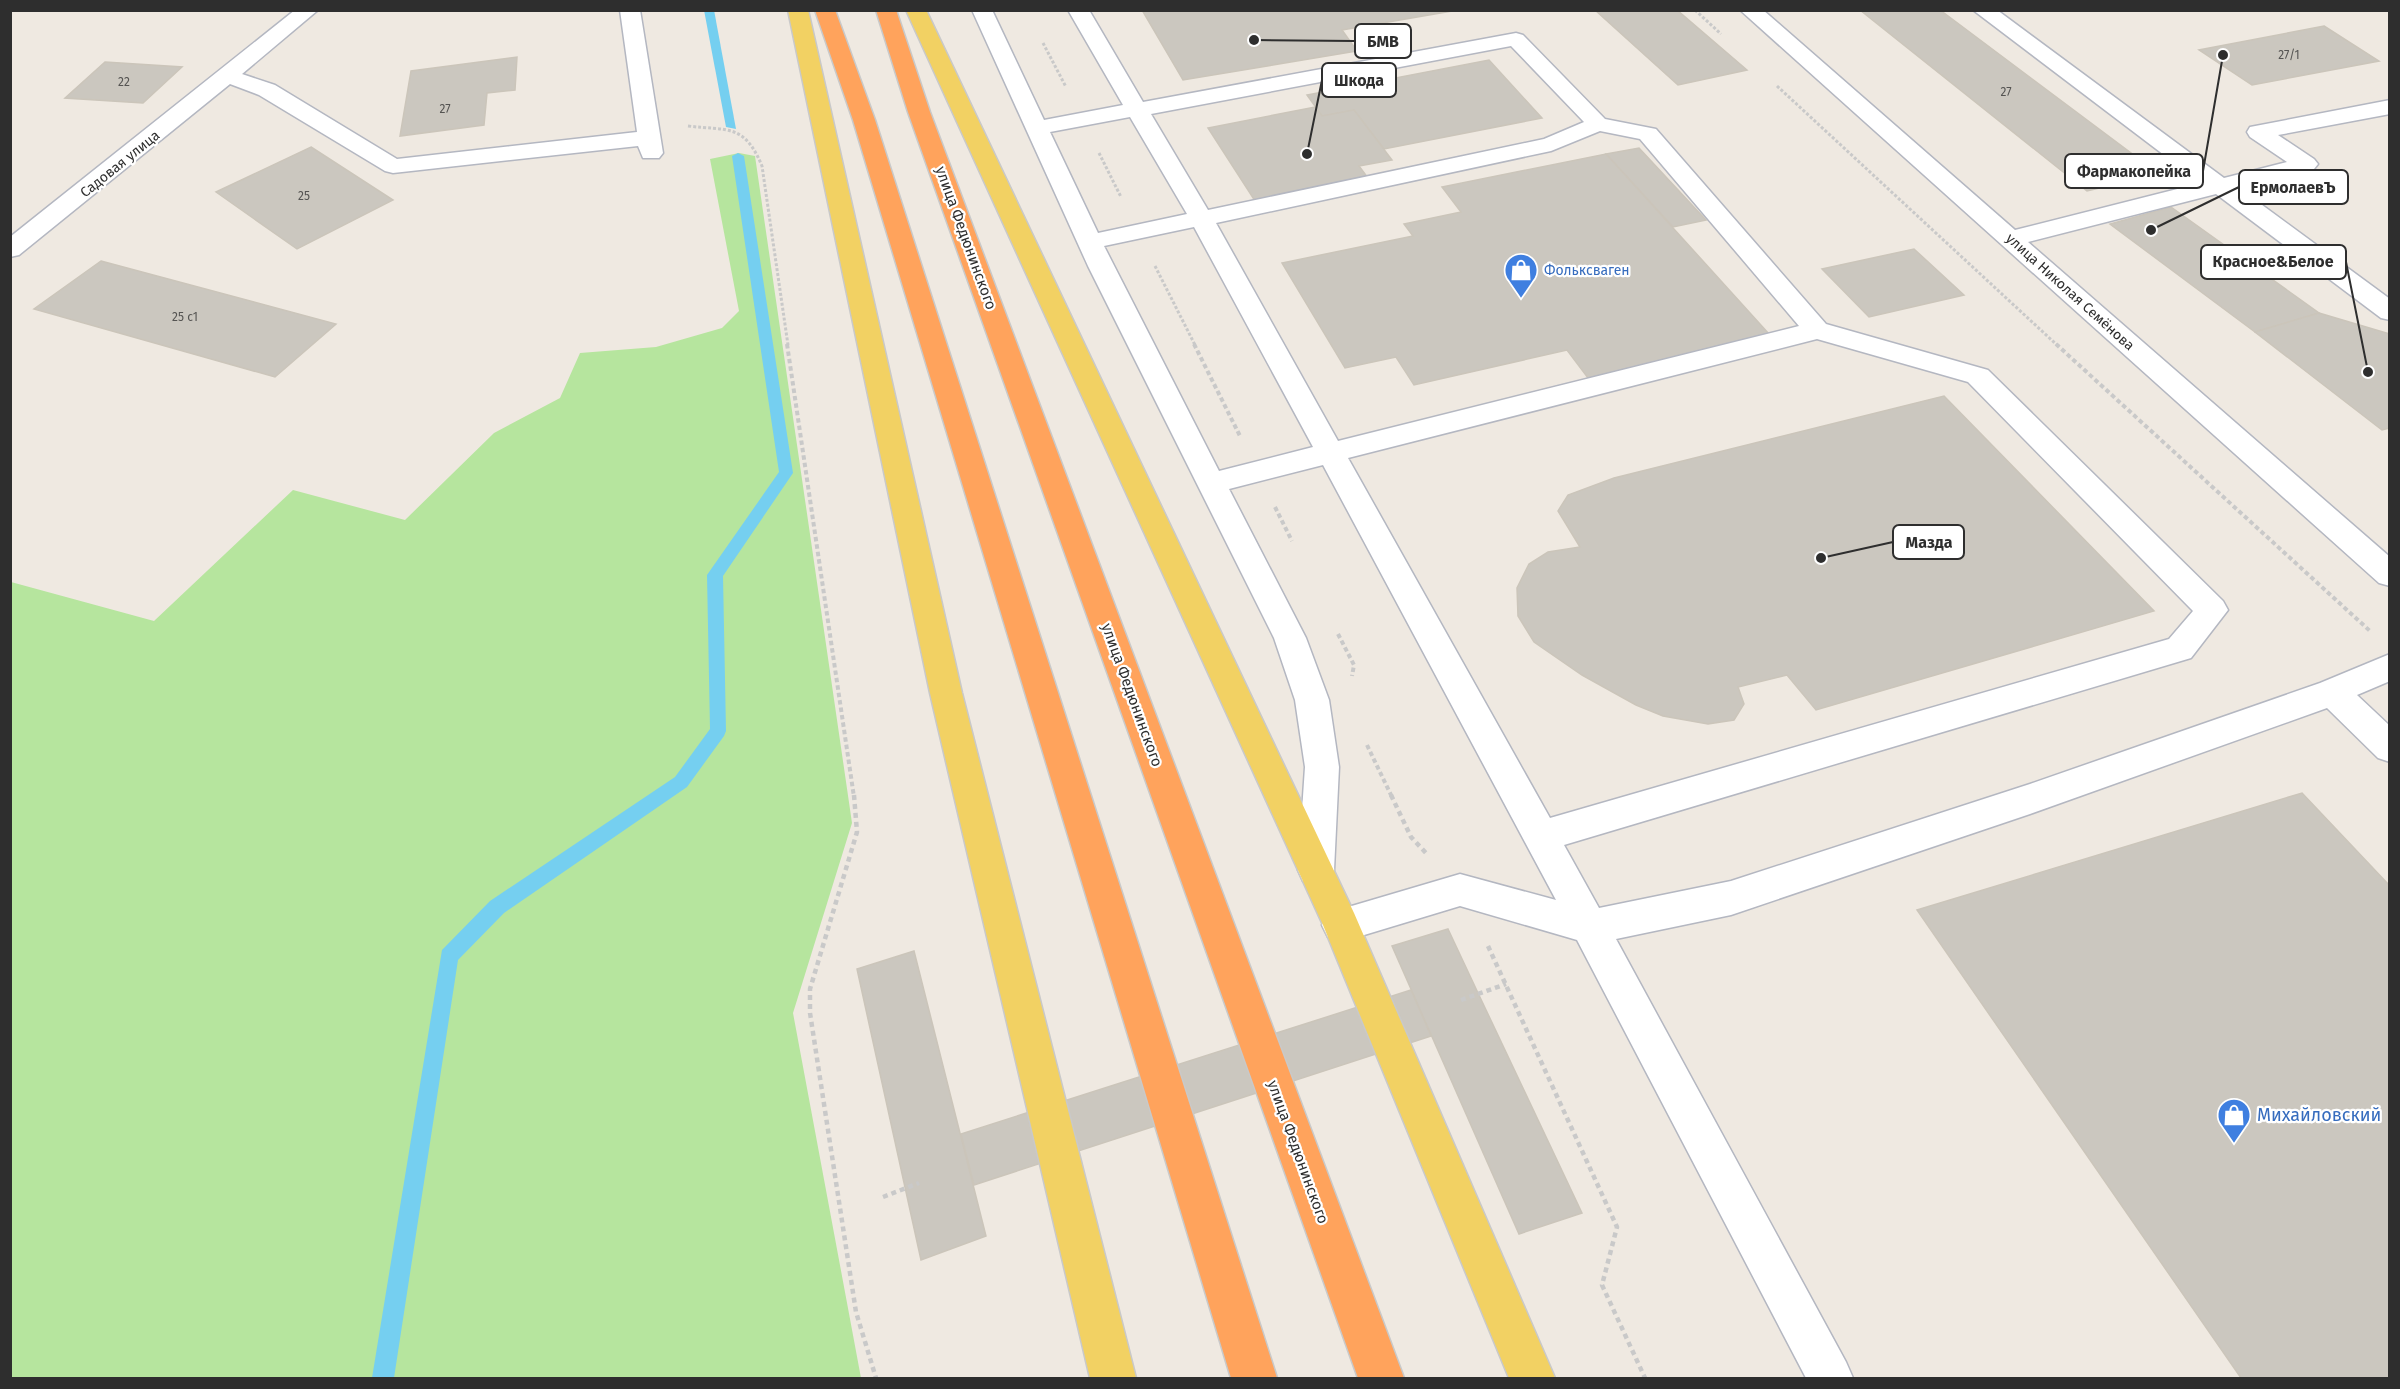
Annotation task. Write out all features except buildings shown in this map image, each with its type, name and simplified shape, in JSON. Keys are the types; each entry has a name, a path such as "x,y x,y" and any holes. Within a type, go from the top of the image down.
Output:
{"highway":[{"path":"825,10 871,143 1254,1378"},
{"name":"улица Федюнинского","path":"886,10 923,123 1381,1378"}],"main road":[{"path":"798,10 946,693 1113,1378"},
{"path":"916,10 1341,925 1532,1378"}],"street":[{"name":"Садовая улица","path":"10,250 229,76 308,10"},
{"path":"229,76 267,90 393,166 650,145 630,10"},
{"path":"982,10 1090,242 1290,638 1312,700 1322,767 1316,870"},
{"path":"1078,10 1202,219 1329,454 1591,927 1830,1378"},
{"name":"улица Николая Семёнова","path":"1750,10 2390,575"},
{"path":"1983,10 2390,312"},
{"path":"1037,128 1516,39 1598,124"},
{"path":"2010,239 2306,164 2258,132 2390,107"},
{"path":"1090,242 1551,144 1598,124 1648,134 1817,330"},
{"path":"1212,483 1817,330 1978,376 2212,610 2180,649 1541,836"},
{"path":"1341,925 1460,890 1591,927 1731,898 2030,799 2332,692 2390,667"},
{"path":"2332,692 2390,748"}],"path":[{"path":"1695,10 1721,35"},
{"path":"1774,84 2267,539 2372,632"},
{"path":"687,126 742,132 753,141 762,166 855,801 856,832 810,988 810,1013 856,1312 876,1378"},
{"path":"1461,1000 1506,984"},
{"path":"883,1197 920,1183"}],"green space":[{"path":"739,153 755,156 852,823 793,1013 861,1378 11,1378 11,582 154,621 293,490 405,520 494,433 560,398 580,353 656,347 722,328 739,311 710,159"}],"waterway":[{"path":"709,10 732,127"},
{"path":"383,1378 449,956 497,907 681,782 718,731 715,575 786,473 738,156"}],"place":[{"name":"БМВ","path":"1254,40"},
{"name":"Фармакопейка","path":"2223,55"},
{"name":"Шкода","path":"1307,154"},
{"name":"ЕрмолаевЪ","path":"2151,230"},
{"name":"Фольксваген","path":"1521,299"},
{"name":"Красное&Белое","path":"2368,372"},
{"name":"Мазда","path":"1821,558"},
{"name":"Михайловский","path":"2234,1144"}]}
